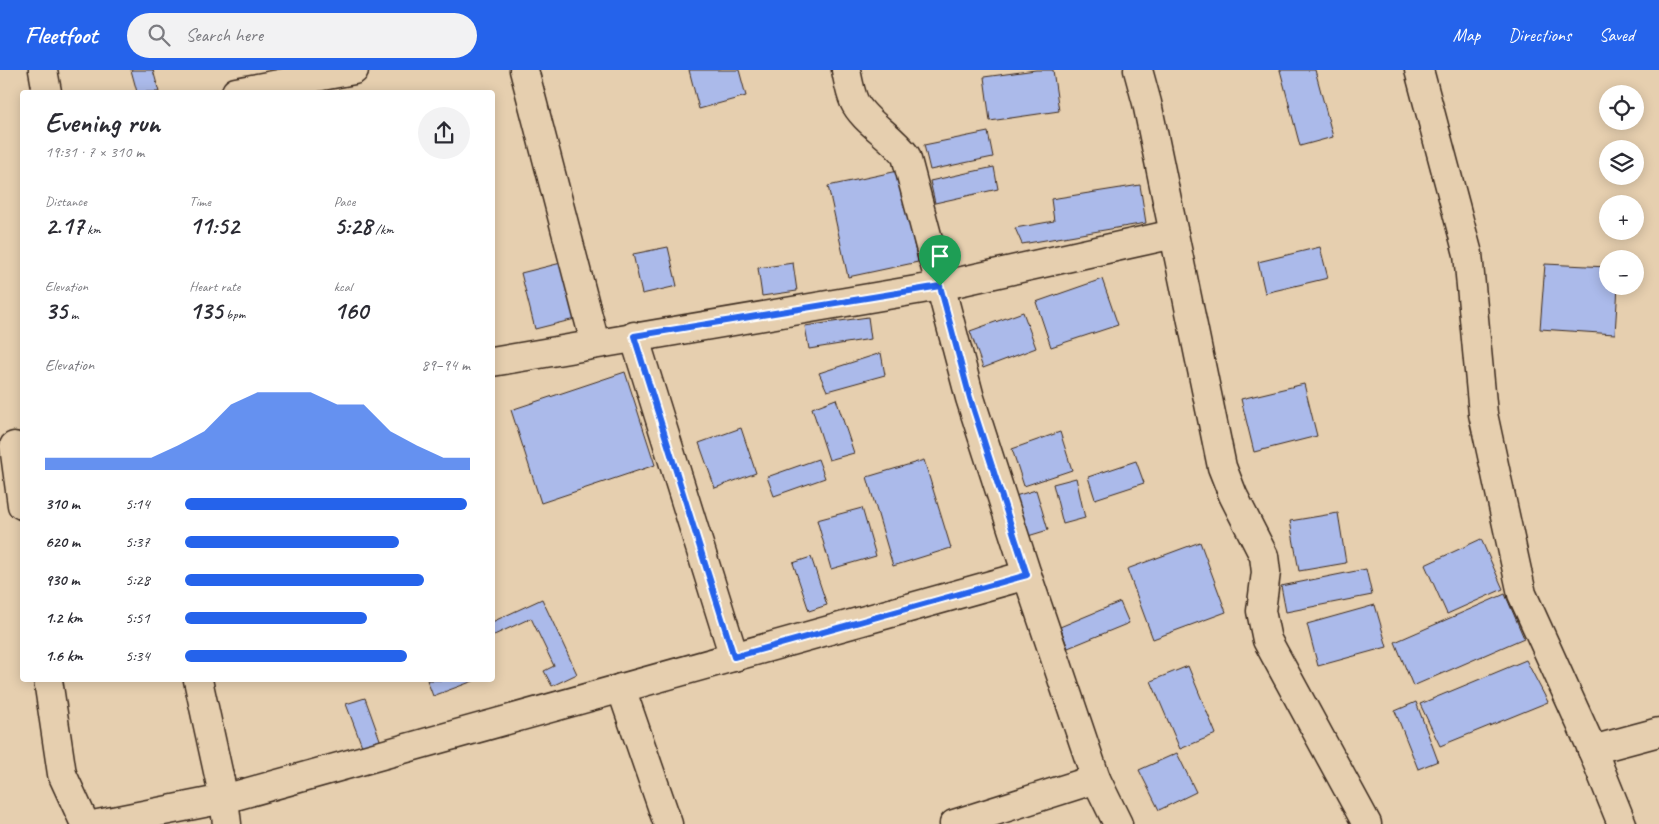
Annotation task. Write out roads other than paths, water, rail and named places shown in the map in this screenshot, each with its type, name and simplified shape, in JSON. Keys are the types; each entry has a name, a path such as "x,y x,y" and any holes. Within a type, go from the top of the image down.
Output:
{"street":[{"path":"44,70 47,90"},
{"path":"247,90 354,70"},
{"path":"524,70 595,343"},
{"path":"846,70 854,102 867,118 897,143 906,156 970,398 1096,779 1118,824"},
{"path":"1138,70 1222,466 1233,495 1264,556 1266,572 1261,611 1267,640 1367,824"},
{"path":"1420,70 1468,254 1483,414 1522,594 1592,750 1622,824"},
{"path":"495,361 634,336 940,286 1174,234"},
{"path":"634,336 734,657"},
{"path":"12,447 20,493"},
{"path":"98,824 225,812 621,688 1027,575"},
{"path":"48,682 62,774 84,824"},
{"path":"198,682 225,812"},
{"path":"621,688 668,824"},
{"path":"1592,750 1659,732"},
{"path":"954,824 1096,779"}]}
